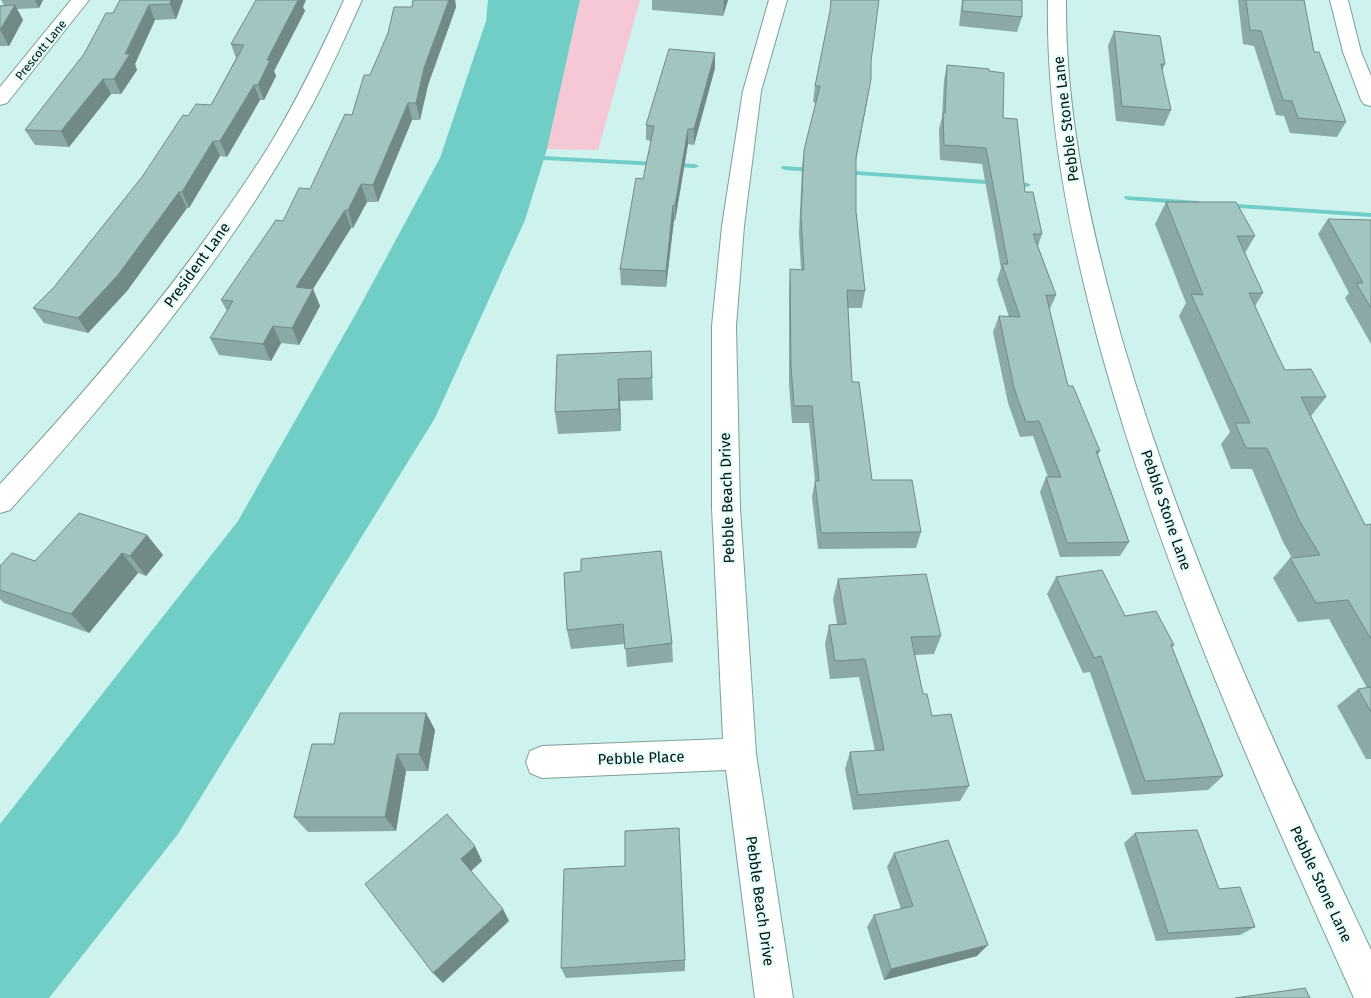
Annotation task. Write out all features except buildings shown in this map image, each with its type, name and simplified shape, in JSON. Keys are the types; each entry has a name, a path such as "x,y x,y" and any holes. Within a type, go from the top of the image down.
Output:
{"street":[{"name":"Prescott Lane","path":"0,99 80,0"},
{"name":"President Lane","path":"0,502 68,426 135,346 219,235 266,166 312,87 353,0"},
{"name":"Pebble Beach Drive","path":"774,998 740,754 726,508 724,326 734,216 752,91 778,0"},
{"name":"Pebble Stone Lane","path":"1057,0 1058,63 1061,100 1074,186 1093,275 1118,369 1159,496 1196,593 1300,837 1371,992"},
{"path":"1338,0 1352,52 1371,100"},
{"name":"Pebble Place","path":"542,762 740,754"}],"shaded area":[{"path":"580,0 640,0 598,150 547,149"}],"water":[{"path":"488,0 580,0 547,149 525,220 435,418 178,834 49,998 0,998 0,824 238,521 358,310 440,158 486,21"}],"waterway":[{"path":"545,158 695,166"},
{"path":"785,168 814,170"},
{"path":"844,172 1027,185"},
{"path":"1128,198 1198,203"},
{"path":"1225,205 1371,215"}]}
